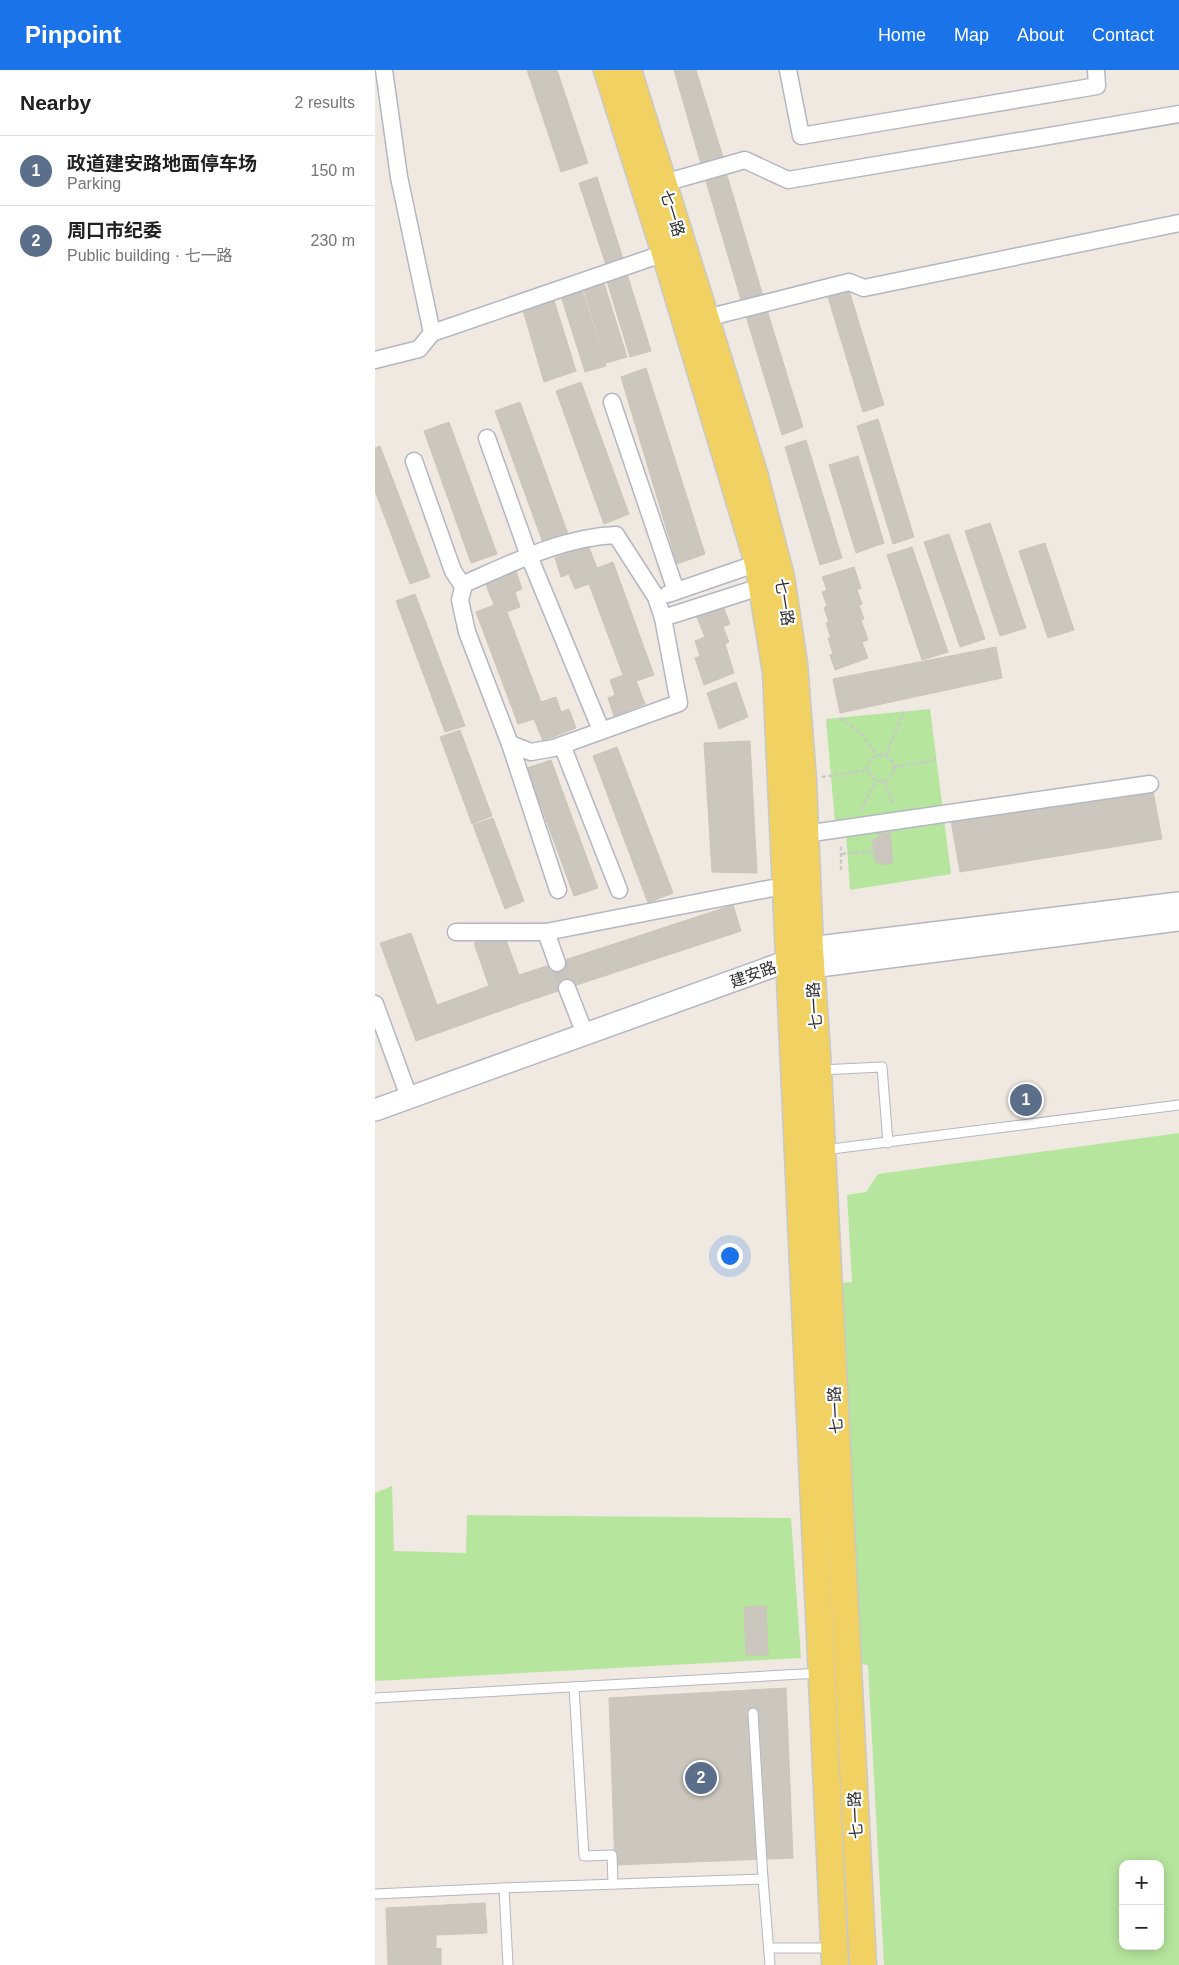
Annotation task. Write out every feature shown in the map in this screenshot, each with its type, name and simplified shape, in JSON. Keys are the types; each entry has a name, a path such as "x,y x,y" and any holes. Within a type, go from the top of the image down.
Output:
{"main road":[{"name":"七一路","path":"607,70 665,253 760,574 776,672 803,959 819,1070 849,1953"},
{"name":"七一路","path":"628,70 753,473 781,577 794,664 805,834 803,959 821,1672 849,1953"}],"street":[{"path":"385,70 399,177 432,333"},
{"path":"788,70 801,136 1097,86 1096,70"},
{"path":"664,183 745,160 787,180 1179,114"},
{"path":"706,318 849,282 864,288 1179,223"},
{"path":"375,360 419,349 432,333 665,253"},
{"path":"612,402 677,591"},
{"path":"487,438 529,556 601,730"},
{"path":"414,461 453,571 463,586"},
{"path":"510,744 531,752 562,745 679,703 663,618 656,597 616,535 595,536 529,556 464,584 460,600 467,632 510,744 558,890"},
{"path":"656,597 760,574"},
{"path":"663,618 760,574"},
{"path":"562,745 619,890"},
{"path":"805,834 1150,784"},
{"path":"456,932 545,932 783,886"},
{"path":"803,959 1179,903"},
{"name":"建安路","path":"375,1110 585,1034 803,959 1179,920"},
{"path":"545,932 557,962"},
{"path":"567,988 585,1034"},
{"path":"375,1005 409,1098"}],"lane":[{"path":"819,1070 882,1067 887,1143"},
{"path":"822,1151 1179,1105"},
{"path":"375,1698 821,1672"},
{"path":"574,1687 584,1856 612,1855 613,1884"},
{"path":"753,1713 770,1965"},
{"path":"375,1894 763,1879"},
{"path":"504,1888 508,1965"},
{"path":"770,1948 849,1953"}],"path":[{"path":"885,756 904,712"},
{"path":"840,718 864,736 877,756"},
{"path":"877,756 885,756 891,760 894,766 894,773 890,779 877,781 871,777 868,770 869,764 877,756"},
{"path":"894,766 936,760"},
{"path":"803,780 868,770"},
{"path":"841,870 841,829 862,809 877,781"},
{"path":"884,781 893,803 907,819"},
{"path":"841,854 872,851"}],"green space":[{"path":"930,709 951,874 850,890 846,832 836,834 826,719"},
{"path":"1179,1133 1179,1965 884,1965 868,1665 857,1664 841,1283 852,1282 847,1195 866,1192 878,1174"},
{"path":"392,1486 394,1551 466,1553 467,1515 791,1518 801,1658 375,1681 375,1493"}],"building":[{"path":"527,70 557,70 588,163 561,172"},
{"path":"674,70 696,70 723,157 701,164"},
{"path":"726,172 763,296 742,303 705,178"},
{"path":"597,177 624,262 607,268 579,183"},
{"path":"627,274 651,351 630,357 607,281"},
{"path":"603,280 627,357 606,363 583,287"},
{"path":"848,287 884,405 863,412 827,294"},
{"path":"582,289 606,366 585,372 561,296"},
{"path":"553,297 576,371 544,382 522,307"},
{"path":"767,310 803,427 782,435 746,316"},
{"path":"646,368 705,554 677,564 621,377"},
{"path":"581,382 629,514 604,524 556,391"},
{"path":"520,402 568,534 543,543 495,411"},
{"path":"878,419 914,537 893,544 857,426"},
{"path":"449,422 497,554 471,563 424,431"},
{"path":"806,440 842,558 820,565 785,447"},
{"path":"380,446 430,577 410,584 375,491 375,448"},
{"path":"858,456 884,543 856,553 829,465"},
{"path":"990,523 1026,628 1000,636 965,531"},
{"path":"949,534 985,639 960,647 924,542"},
{"path":"1045,543 1074,630 1048,638 1019,551"},
{"path":"588,545 597,568 613,562 654,675 636,681 645,704 614,716 608,698 615,695 610,680 623,675 589,584 575,589 569,574 561,577 555,558"},
{"path":"912,547 948,652 922,660 887,555"},
{"path":"854,567 861,588 857,590 862,604 859,605 864,619 861,620 868,640 862,642 868,658 835,670 830,655 833,654 828,638 831,638 826,623 829,622 824,608 827,606 822,592 827,590 822,577"},
{"path":"516,571 522,589 515,592 520,607 507,612 541,702 556,697 561,712 569,709 576,728 543,741 534,719 518,724 476,612 494,605 485,582"},
{"path":"415,594 465,726 445,732 396,601"},
{"path":"723,606 730,624 723,627 729,642 725,644 734,673 704,685 695,658 700,656 695,641 705,637 696,615"},
{"path":"996,647 1002,678 840,713 833,679"},
{"path":"736,682 748,717 719,729 707,693"},
{"path":"460,730 492,816 472,824 440,737"},
{"path":"750,741 757,873 712,872 704,743"},
{"path":"617,747 673,893 648,903 593,756"},
{"path":"551,760 598,888 574,896 527,768"},
{"path":"1153,791 1162,839 960,872 951,821"},
{"path":"493,818 524,901 505,909 473,825"},
{"path":"890,833 893,863 882,865 882,862 876,863 872,846 874,845 874,839 879,838 878,834"},
{"path":"733,905 741,931 528,1001 416,1041 380,943 411,933 437,1005 489,986 474,943 503,932 519,975"},
{"path":"766,1606 768,1655 746,1655 744,1607"},
{"path":"786,1688 793,1858 615,1865 609,1698"},
{"path":"485,1903 487,1933 436,1935 436,1949 441,1948 441,1965 388,1965 386,1908"}],"tunnel":[{"path":"557,963 567,988"}],"place":[{"name":"政道建安路地面停车场","path":"1026,1100"},
{"name":"周口市纪委","path":"701,1778"}]}
